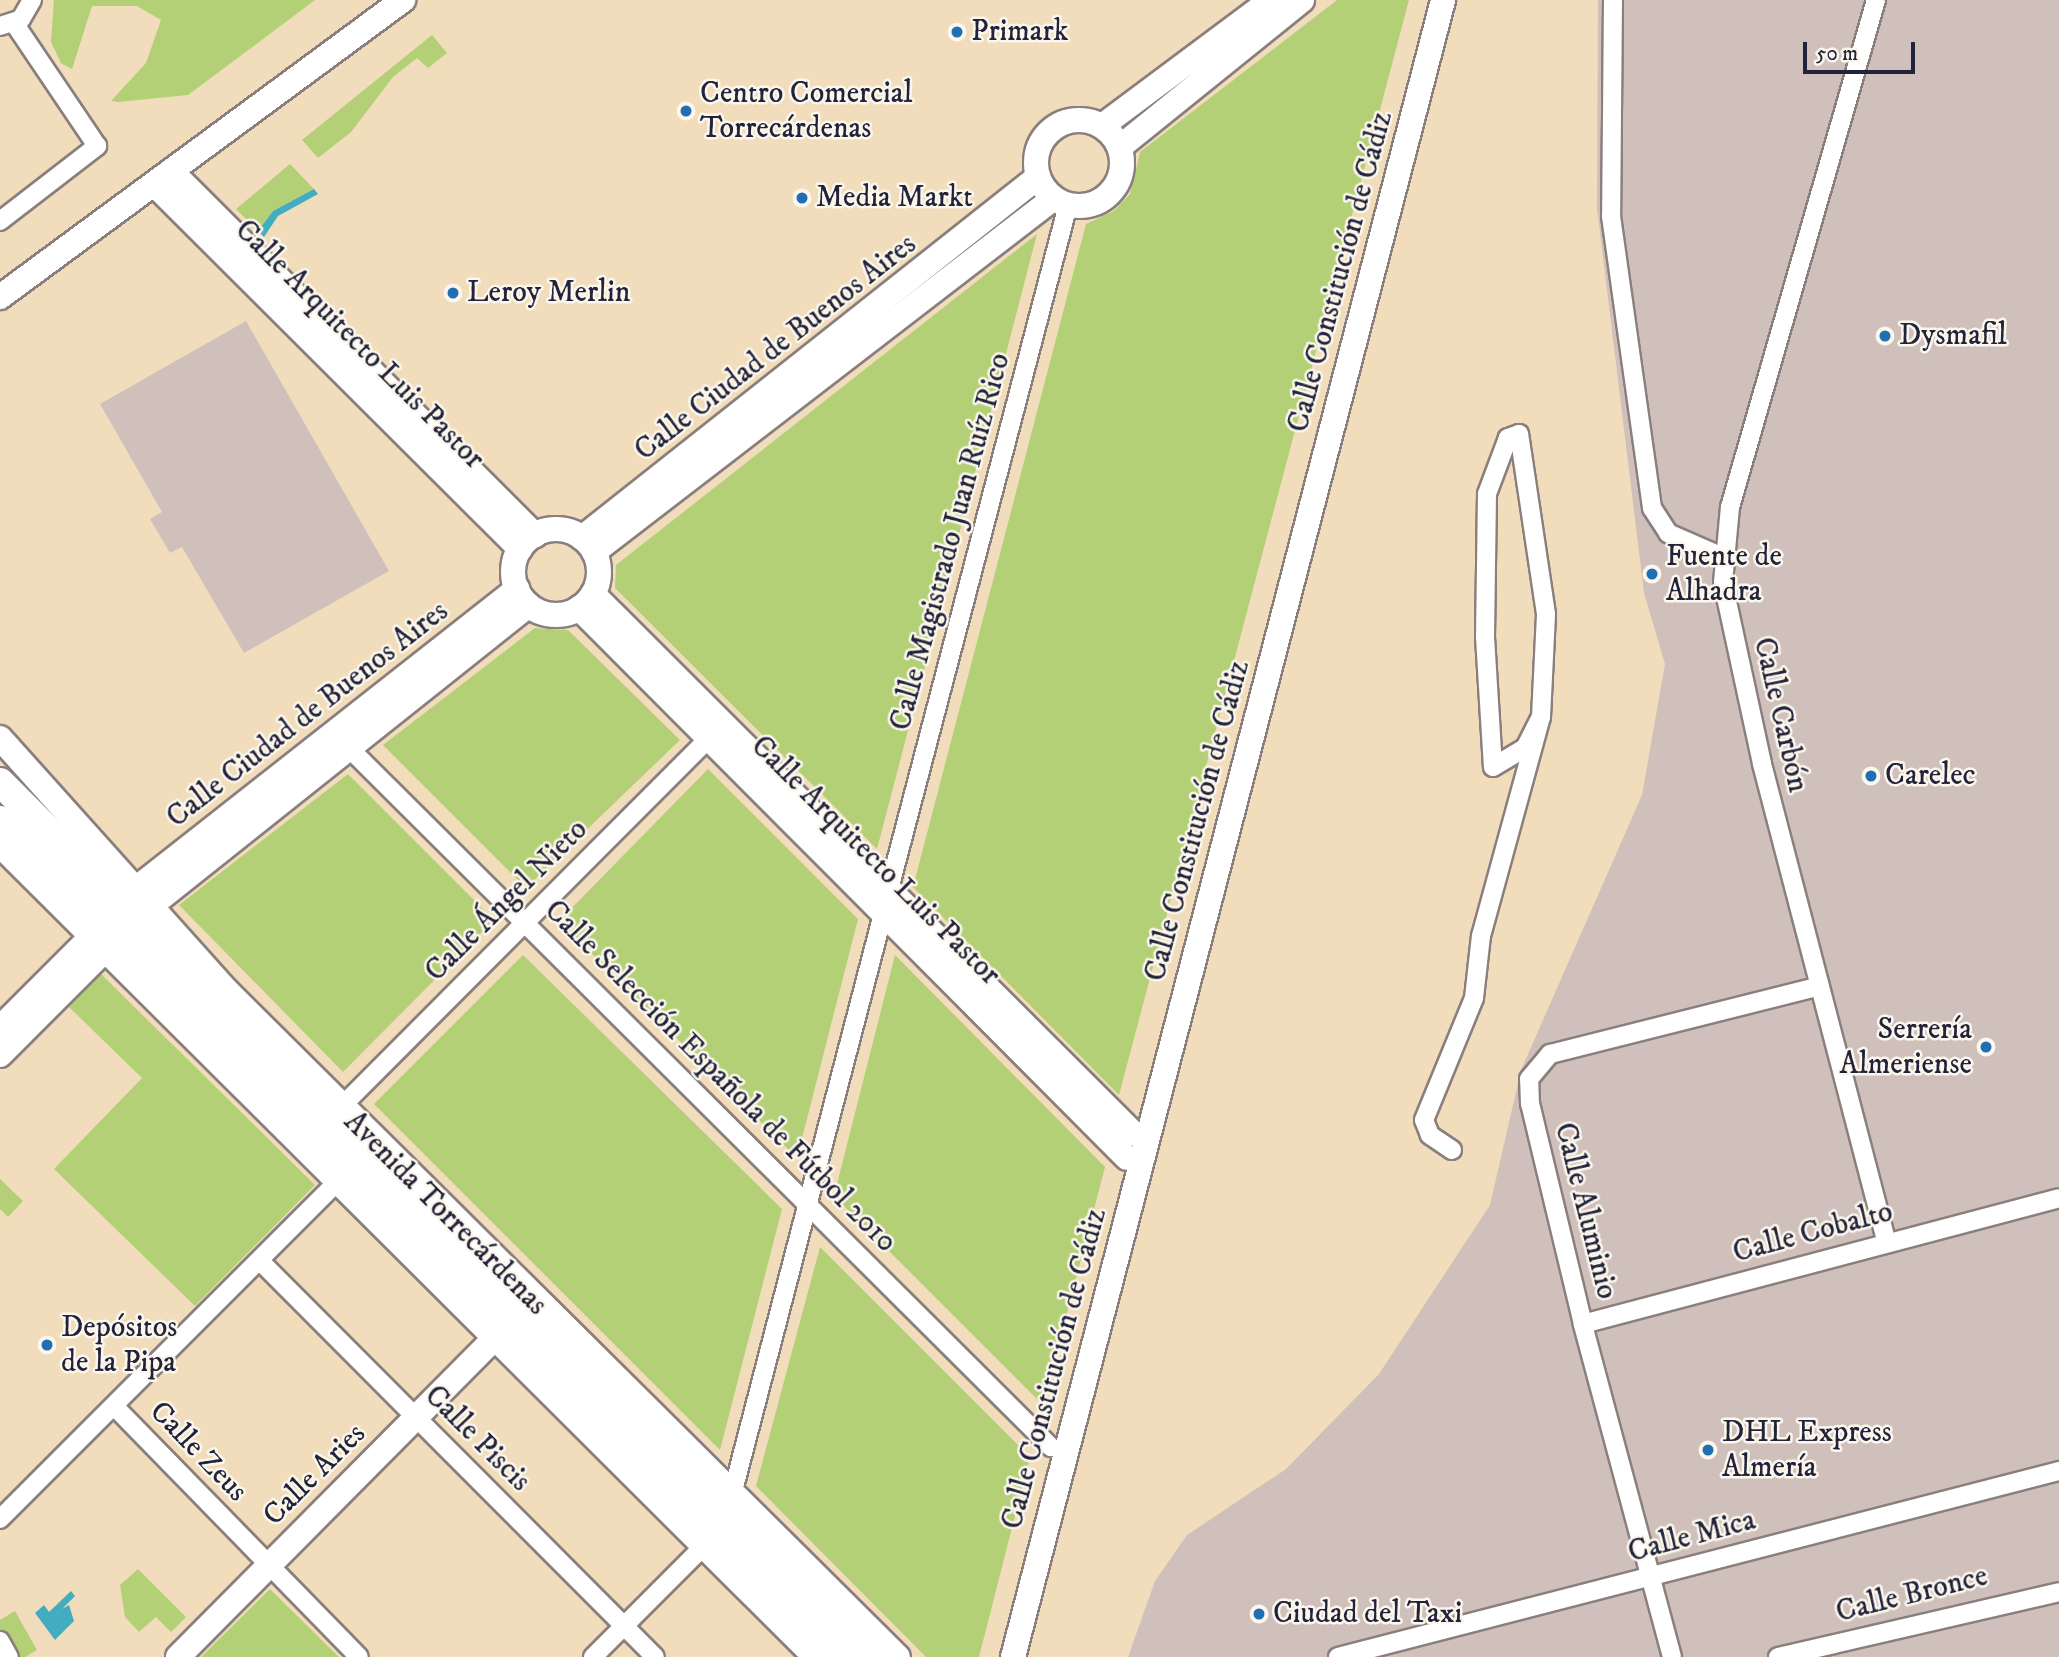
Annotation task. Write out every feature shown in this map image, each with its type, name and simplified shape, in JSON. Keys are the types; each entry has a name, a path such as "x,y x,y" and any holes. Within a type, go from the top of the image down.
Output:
{"main road":[{"name":"Avenida Torrecárdenas","path":"0,782 334,1102 875,1657"},
{"name":"Avenida Torrecárdenas","path":"0,820 841,1657"}],"street":[{"path":"0,222 84,159 97,146 94,134 7,24 32,0"},
{"path":"0,279 377,0"},
{"path":"0,297 403,0"},
{"path":"1102,126 1271,0"},
{"path":"1061,201 1038,177 1037,151 1052,129 1076,120 1102,126 1120,147 1302,0"},
{"name":"Calle Constitución de Cádiz","path":"999,1657 1051,1447 1428,0"},
{"name":"Calle Constitución de Cádiz","path":"1013,1657 1443,0"},
{"path":"1613,0 1611,216 1652,508 1668,533 1723,557"},
{"name":"Calle Carbón","path":"1876,0 1730,507 1723,557 1735,649 1886,1241"},
{"name":"Calle Ciudad de Buenos Aires","path":"588,545 1061,201 1099,201 1112,192 1121,170 1120,147"},
{"name":"Calle Arquitecto Luis Pastor","path":"162,177 527,542"},
{"name":"Calle Ciudad de Buenos Aires","path":"588,545 1038,177"},
{"name":"Calle Magistrado Juan Ruíz Rico","path":"733,1491 886,903 1061,201"},
{"path":"1452,1150 1430,1135 1424,1120 1474,998 1481,936 1541,717 1546,614 1519,434 1508,438 1487,494 1485,638 1493,767 1525,748 1541,717"},
{"path":"559,529 588,545 598,581 586,601 554,615 523,597 527,542 559,529"},
{"name":"Calle Ciudad de Buenos Aires","path":"145,896 349,748 523,597"},
{"name":"Calle Ciudad de Buenos Aires","path":"145,896 523,597"},
{"name":"Calle Arquitecto Luis Pastor","path":"586,601 708,739 1134,1134"},
{"name":"Calle Arquitecto Luis Pastor","path":"586,601 886,903 1126,1158"},
{"name":"Avenida Torrecárdenas","path":"0,738 145,896 225,989 334,1102 733,1491 898,1657"},
{"name":"Calle Ángel Nieto","path":"334,1102 525,921 708,739"},
{"name":"Calle Selección Española de Fútbol 2010","path":"349,748 1051,1447"},
{"name":"Avenida Torrecárdenas","path":"0,845 101,941 815,1657"},
{"path":"0,1028 101,941"},
{"path":"0,1055 77,964"},
{"name":"Calle Aluminio","path":"1672,1657 1647,1578 1530,1104 1534,1070 1550,1054 1820,986"},
{"path":"0,1519 115,1407 339,1180"},
{"name":"Calle Cobalto","path":"1583,1324 1886,1241 2059,1198"},
{"name":"Calle Piscis","path":"260,1261 655,1657"},
{"name":"Calle Aries","path":"178,1657 496,1337"},
{"name":"Calle Zeus","path":"115,1407 359,1657"},
{"name":"Calle Mica","path":"1338,1657 1380,1652 1647,1578 2059,1471"},
{"path":"593,1657 704,1546"},
{"name":"Calle Bronce","path":"1778,1657 2059,1592"},
{"path":"0,1641 9,1657"}],"shaded area":[{"path":"1598,0 2059,0 2059,1657 1128,1657 1155,1581 1187,1535 1286,1469 1379,1374 1490,1205 1521,1070 1642,795 1665,664 1644,593 1597,208"},
{"path":"246,321 389,571 244,653 182,547 170,553 150,519 162,512 100,404"}],"green space":[{"path":"54,0 315,0 188,95 118,102 111,101 146,63 161,20 137,6 92,6 72,69 61,63 51,42"},
{"path":"1337,0 1409,0 1119,1095 913,887 1086,224 1114,211 1130,194 1140,152"},
{"path":"432,35 447,53 428,68 417,58 393,77 351,132 318,158 302,140"},
{"path":"290,164 314,189 273,211 258,231 236,209"},
{"path":"1037,234 877,849 615,588 616,565"},
{"path":"535,628 568,630 680,740 526,888 383,745"},
{"path":"708,769 858,919 797,1158 559,921"},
{"path":"348,774 494,920 343,1072 179,905"},
{"path":"523,955 782,1209 720,1450 374,1104"},
{"path":"895,955 1105,1167 1043,1405 834,1196"},
{"path":"101,974 315,1185 195,1306 54,1169 142,1078 69,1007"},
{"path":"0,1179 23,1201 8,1217 0,1209"},
{"path":"820,1247 1030,1457 979,1657 926,1657 756,1486"},
{"path":"138,1569 186,1617 171,1632 156,1617 139,1632 125,1617 120,1585"},
{"path":"270,1589 339,1657 201,1657"},
{"path":"15,1611 37,1650 25,1657 15,1657 0,1631 0,1620"}],"water":[{"path":"314,189 318,194 278,216 264,237 258,231 273,211"},
{"path":"71,1591 75,1596 62,1609 69,1605 74,1621 55,1640 35,1613 44,1605 49,1612"}],"place":[{"name":"Primark","path":"957,32"},
{"name":"Centro Comercial Torrecárdenas","path":"686,111"},
{"name":"Media Markt","path":"802,198"},
{"name":"Leroy Merlin","path":"453,293"},
{"name":"Dysmafil","path":"1885,336"},
{"name":"Fuente de Alhadra","path":"1652,574"},
{"name":"Carelec","path":"1871,776"},
{"name":"Serrería Almeriense","path":"1986,1047"},
{"name":"Depósitos de la Pipa","path":"47,1345"},
{"name":"DHL Express Almería","path":"1708,1450"},
{"name":"Ciudad del Taxi","path":"1259,1614"}]}
